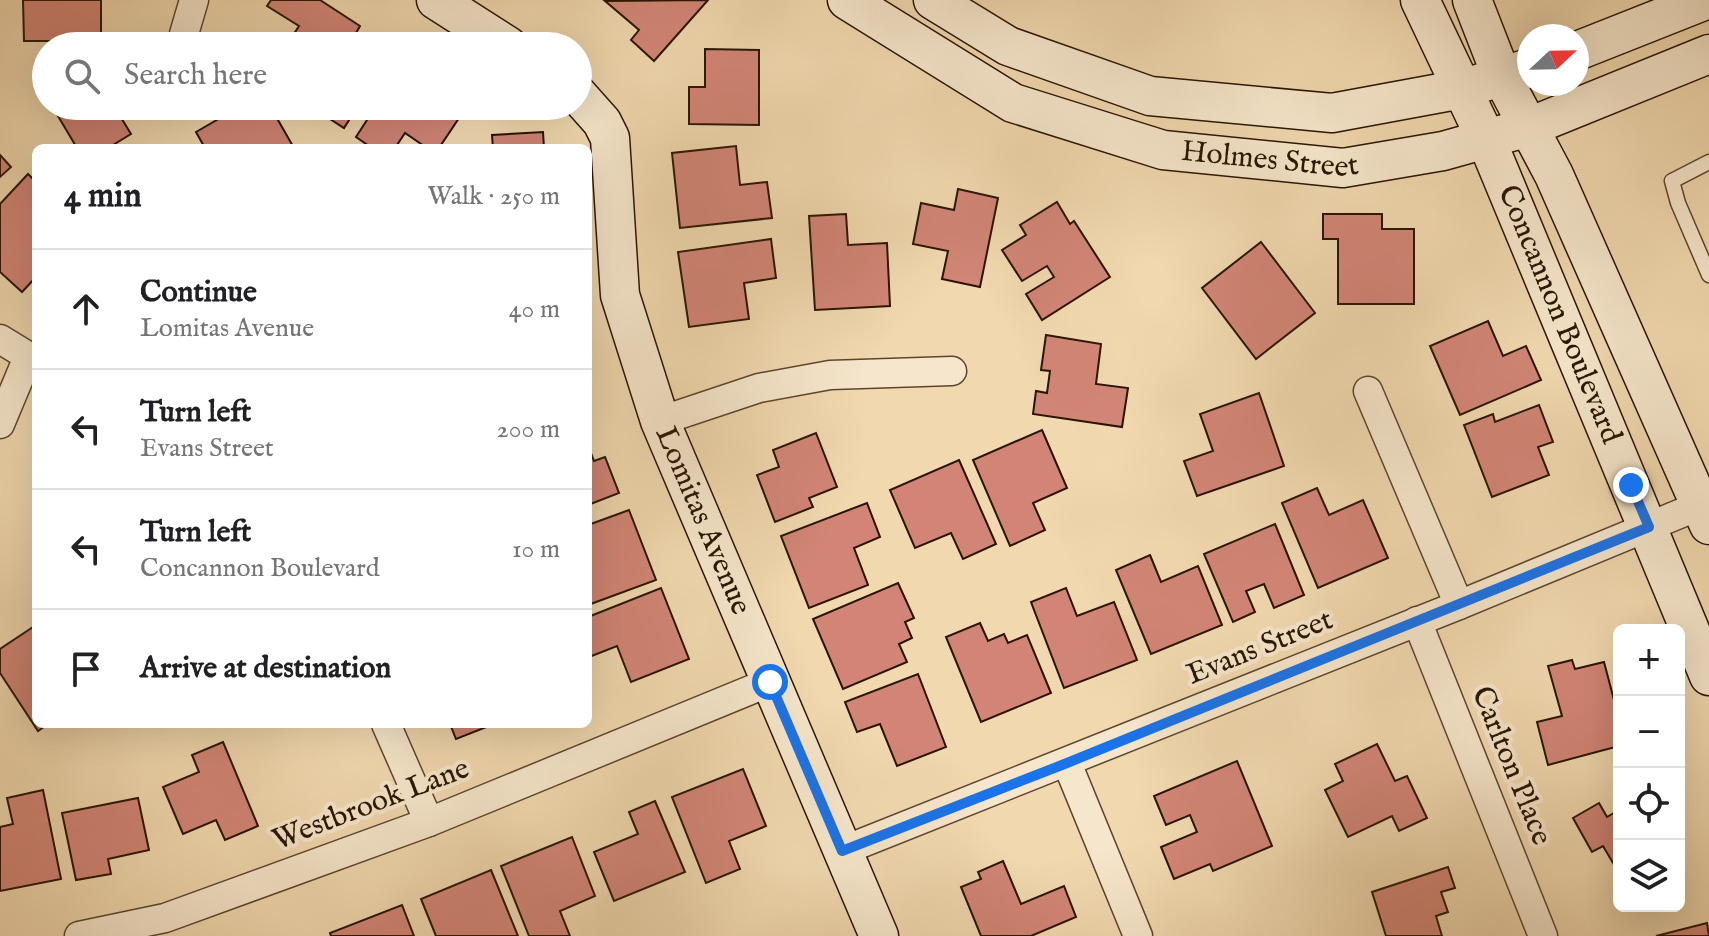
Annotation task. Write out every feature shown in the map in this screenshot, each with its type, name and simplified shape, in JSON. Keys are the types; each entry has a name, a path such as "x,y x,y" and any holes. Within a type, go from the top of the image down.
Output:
{"main road":[{"path":"436,0 486,32"},
{"name":"Holmes Street","path":"847,0 1013,103 1163,150 1343,168 1443,151 1529,127 1709,54"},
{"name":"Holmes Street","path":"933,0 1008,46 1150,96 1332,113 1462,89 1516,72"},
{"name":"Concannon Boulevard","path":"1420,0 1486,139 1709,676"},
{"name":"Concannon Boulevard","path":"1472,0 1516,72 1529,127 1554,175 1705,515"},
{"path":"1589,46 1706,0"},
{"name":"Lomitas Avenue","path":"592,111 610,138 620,295 660,421 879,936"}],"street":[{"path":"185,32 194,0"},
{"path":"0,339 32,359 0,424"},
{"path":"660,421 759,388 816,377 952,371"},
{"path":"1368,391 1459,605"},
{"name":"Evans Street","path":"842,851 1649,527 1705,515"},
{"name":"Carlton Place","path":"1417,621 1543,936"},
{"name":"Westbrook Lane","path":"79,936 165,918 429,822 770,682"},
{"path":"388,728 429,822"},
{"path":"1067,763 1138,936"}],"lane":[{"path":"1709,162 1672,181 1678,203 1709,275"}],"building":[{"path":"23,0 101,0 101,32 32,32 32,41 24,41"},
{"path":"271,0 320,0 360,26 357,32 295,32 299,26 267,6"},
{"path":"708,0 654,61 631,40 639,30 605,1"},
{"path":"705,49 759,50 759,125 689,124 689,87 705,87"},
{"path":"60,120 122,120 131,134 115,144 75,144"},
{"path":"217,120 278,120 292,144 203,144 196,132"},
{"path":"332,120 349,120 344,128"},
{"path":"367,120 458,120 442,144 421,144 405,133 398,144 366,144 356,137"},
{"path":"543,132 544,144 493,144 492,135"},
{"path":"736,146 740,185 767,182 772,218 680,228 672,153"},
{"path":"0,155 11,167 0,177"},
{"path":"28,174 32,178 32,281 22,292 0,272 0,204"},
{"path":"958,189 998,198 980,287 942,279 948,251 913,244 921,203 954,210"},
{"path":"1057,202 1070,224 1074,221 1110,277 1042,320 1026,294 1054,277 1047,266 1022,281 1002,250 1026,235 1020,225"},
{"path":"846,214 848,245 887,243 890,306 815,310 809,216"},
{"path":"1323,214 1382,214 1382,229 1414,229 1414,304 1338,304 1338,239 1323,239"},
{"path":"771,239 776,278 744,283 749,319 689,327 678,252"},
{"path":"1261,242 1315,313 1256,359 1202,288"},
{"path":"1488,321 1503,356 1526,346 1541,380 1460,415 1430,346"},
{"path":"1046,335 1101,344 1096,384 1128,388 1122,427 1033,414 1036,391 1047,393 1050,371 1041,370"},
{"path":"1259,393 1284,466 1197,496 1184,461 1213,451 1200,414"},
{"path":"1539,405 1553,442 1538,447 1549,475 1492,497 1464,425 1493,414 1495,422"},
{"path":"1042,430 1067,488 1033,503 1045,530 1010,546 973,460"},
{"path":"816,433 837,487 809,498 813,507 775,522 757,475 779,467 773,450"},
{"path":"592,456 594,461 605,457 619,493 592,503"},
{"path":"959,460 996,544 963,559 951,533 915,548 890,490"},
{"path":"1317,488 1329,515 1363,500 1388,558 1318,588 1282,503"},
{"path":"867,503 880,537 854,548 868,585 809,608 781,536"},
{"path":"629,510 656,580 592,604 592,524"},
{"path":"1275,524 1304,595 1274,608 1264,584 1246,591 1255,612 1233,622 1204,554"},
{"path":"1150,555 1161,582 1198,566 1222,625 1151,654 1116,570"},
{"path":"898,583 914,618 905,622 912,638 899,644 907,662 843,689 813,619"},
{"path":"661,588 689,659 631,682 617,646 592,656 592,615"},
{"path":"1066,588 1077,616 1114,602 1137,660 1064,688 1031,602"},
{"path":"980,623 988,641 1004,634 1008,643 1027,635 1051,693 981,722 946,637"},
{"path":"32,628 32,722 0,673 0,649"},
{"path":"1572,660 1575,669 1604,662 1613,696 1613,748 1548,765 1537,722 1562,716 1548,666"},
{"path":"918,674 946,747 897,766 880,724 857,732 845,702"},
{"path":"452,728 484,728 456,739"},
{"path":"223,742 258,826 225,840 216,820 183,834 163,787 199,772 192,755"},
{"path":"1377,744 1395,781 1407,776 1427,818 1399,831 1392,816 1348,837 1325,790 1343,781 1335,764"},
{"path":"1237,761 1272,846 1213,871 1210,864 1174,879 1161,847 1197,832 1190,815 1166,825 1154,796"},
{"path":"743,769 766,826 729,841 740,869 706,883 672,797"},
{"path":"43,790 61,879 0,891 0,827 13,824 7,798"},
{"path":"138,798 149,850 108,859 111,874 76,880 62,813"},
{"path":"655,801 685,872 614,901 594,852 638,834 629,812"},
{"path":"1599,803 1607,817 1613,814 1613,863 1603,846 1592,852 1573,818"},
{"path":"572,837 595,896 560,911 570,936 529,936 501,866"},
{"path":"1003,861 1021,904 1064,886 1076,917 1031,936 981,936 961,887 981,879 978,872"},
{"path":"1448,867 1455,888 1441,892 1448,912 1436,916 1442,936 1386,936 1372,892"},
{"path":"491,870 518,936 436,936 421,899"},
{"path":"402,905 414,936 331,936 330,933"},
{"path":"1707,923 1709,936 1656,936"}],"route":[{"path":"770,682 842,851 1649,527 1631,485"}]}
